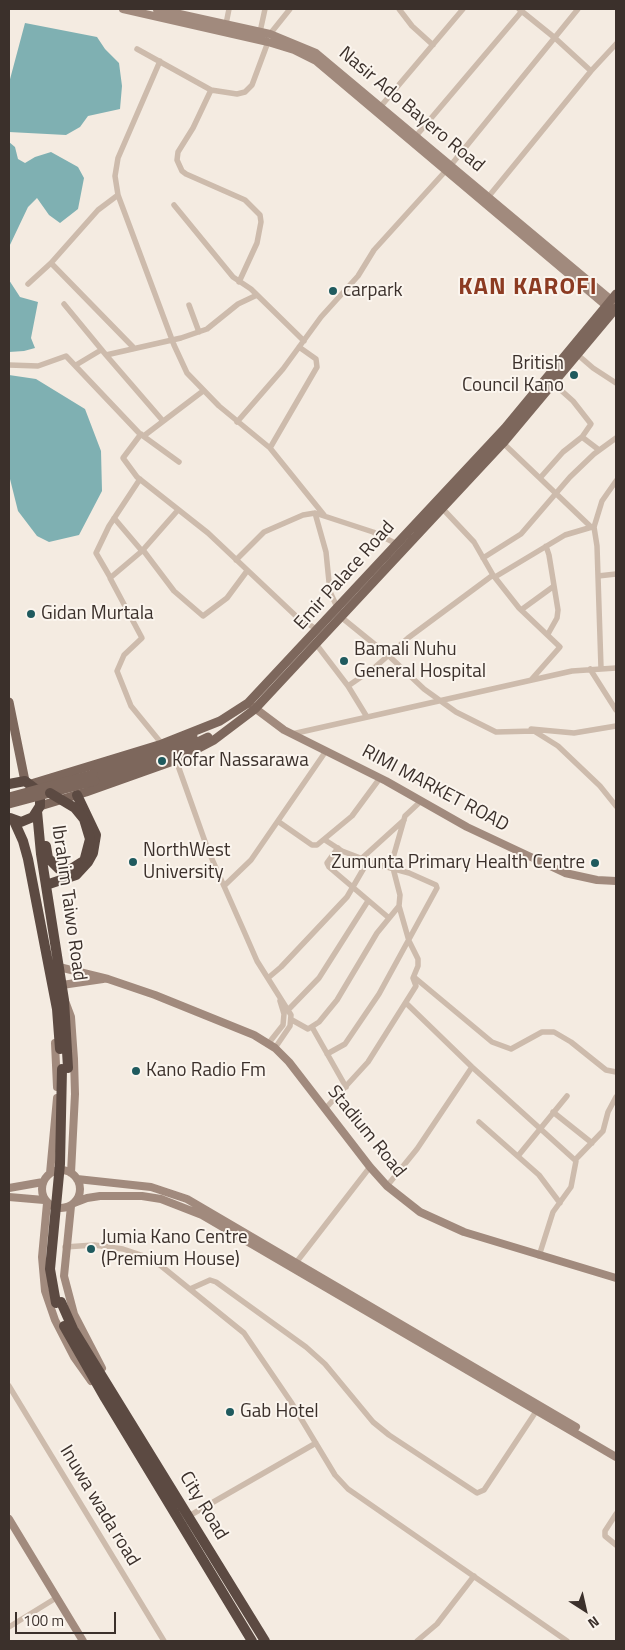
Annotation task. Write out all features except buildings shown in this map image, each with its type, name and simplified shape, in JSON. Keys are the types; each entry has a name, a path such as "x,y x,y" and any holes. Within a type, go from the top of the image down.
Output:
{"highway":[{"path":"9,784 28,782"},
{"name":"Ibrahim Taiwo Road","path":"28,782 37,790 38,822 62,985 62,1005"},
{"path":"38,822 45,838 48,858 54,865 64,870 71,869 85,858 90,839 84,819 70,804 50,793"},
{"path":"46,885 76,875 88,862 93,853 96,835 94,827 77,795"},
{"path":"11,819 27,820 39,809"},
{"name":"Ibrahim Taiwo Road","path":"11,819 23,841 28,859 53,997 62,1005"},
{"path":"62,1005 65,1069 60,1164 50,1269 69,1335 93,1370"},
{"name":"City Road","path":"93,1370 105,1398 252,1641"},
{"name":"City Road","path":"93,1370 111,1388 265,1641"}],"main road":[{"name":"Emir Palace Road","path":"28,782 162,744 252,706 318,630 339,613 504,443 611,301"},
{"name":"Emir Palace Road","path":"39,809 176,760 214,740 316,644 339,613 397,544 533,403 554,384 578,355 611,301"},
{"path":"9,702 28,782"},
{"path":"9,804 50,793 94,777 182,742 220,721"},
{"path":"9,797 94,777 166,757 228,727"}],"street":[{"path":"123,9 269,38 300,53 320,65 611,301"},
{"name":"Nasir Ado Bayero Road","path":"157,9 260,32 269,38 316,53 416,136 448,168 489,196 611,301"},
{"path":"226,24 229,9"},
{"path":"260,32 265,9"},
{"path":"137,49 211,90 237,94 248,91 255,80 269,38 290,9"},
{"path":"399,9 416,30 433,45"},
{"path":"381,106 463,9"},
{"path":"237,422 358,276 374,250 448,168 578,9"},
{"path":"416,136 520,10 555,38 591,71"},
{"path":"489,196 591,71 616,44"},
{"path":"160,61 118,158 115,176 118,195 183,366 203,391 237,422 270,448 324,515"},
{"path":"211,90 193,128 178,152 177,160 182,171 186,174 245,200 260,215 262,222 257,243 239,282"},
{"path":"28,284 51,263 98,210 118,195"},
{"path":"174,205 239,282 257,295 304,340"},
{"path":"51,263 133,347"},
{"path":"106,355 199,332 213,326 238,304 257,295"},
{"path":"64,304 163,421"},
{"path":"189,305 199,332"},
{"path":"270,448 317,367 316,359 300,347"},
{"path":"76,365 101,350"},
{"path":"578,355 593,368 616,383"},
{"path":"9,365 38,366 66,356 143,435 179,462"},
{"path":"540,478 563,452 582,437 591,422 573,401 554,384"},
{"path":"203,391 143,435 123,458 140,480 236,560 297,616 318,630"},
{"path":"582,437 599,450"},
{"path":"483,558 521,534 556,492 599,450 616,438"},
{"path":"504,443 592,527"},
{"path":"140,480 114,518 96,553 142,638 124,655 118,671 131,706 162,744"},
{"path":"601,668 598,576 592,527 602,502 616,481"},
{"path":"442,508 474,542 494,576 521,610 548,634 560,649 530,680"},
{"path":"110,577 142,551 178,510"},
{"path":"236,560 264,532 303,514 314,513 324,515 373,532 397,544"},
{"path":"314,513 326,552 330,592 339,613 440,702 496,732 505,734 543,728 574,732 616,726"},
{"path":"114,518 174,591 204,616 227,598 247,571"},
{"path":"348,686 389,656 408,638 494,576 576,530 592,527"},
{"path":"546,546 554,586 557,618 548,634"},
{"path":"598,576 616,574"},
{"path":"521,610 554,586"},
{"path":"316,644 348,686 367,717"},
{"path":"292,734 440,702 530,680 590,669 616,668"},
{"path":"590,669 616,710"},
{"name":"RIMI MARKET ROAD","path":"252,706 272,723 380,778 467,827 565,873 592,880 616,881"},
{"path":"524,730 534,731 558,746 600,786 616,806"},
{"path":"224,886 251,860 279,822 326,751"},
{"path":"176,760 208,850 257,961 289,1009 292,1020 290,1026 272,1046"},
{"path":"279,822 312,845 325,840 352,816 380,778"},
{"path":"325,1109 368,1062 407,1004 416,986 414,977 419,963 409,941 399,906 400,895 393,868 393,858 404,820 408,812 421,801"},
{"path":"361,859 404,820"},
{"path":"325,840 361,859 409,872 436,885 437,888 379,994 351,1037 339,1049 327,1054"},
{"path":"338,848 327,864 353,889 389,918"},
{"path":"268,978 335,912 353,889 368,861"},
{"path":"289,1009 319,978 368,901"},
{"path":"292,1020 305,1028 312,1027 337,1000 377,933 399,906"},
{"name":"Stadium Road","path":"59,967 108,979 155,995 236,1028 272,1046 290,1062 370,1167 387,1186 402,1200 438,1221 464,1232 616,1278"},
{"path":"414,977 492,1042 511,1049 542,1032 554,1032 571,1042 606,1070 616,1072"},
{"name":"Stadium Road","path":"62,985 108,979"},
{"path":"272,1046 283,1025 284,1014 279,996"},
{"name":"Ibrahim Taiwo Road","path":"50,1173 57,1089 53,997"},
{"path":"407,1004 472,1067 577,1163 571,1187 553,1212 539,1256"},
{"name":"Ibrahim Taiwo Road","path":"62,1005 69,1008 74,1059 71,1173"},
{"path":"312,1027 346,1087"},
{"path":"387,1186 417,1149 472,1067"},
{"path":"518,1156 538,1128 567,1096"},
{"path":"575,1160 603,1131 608,1112 616,1097"},
{"path":"553,1112 592,1143"},
{"path":"479,1122 540,1176 560,1202"},
{"path":"295,1265 370,1167"},
{"path":"46,1201 42,1194 43,1182 50,1173 60,1170 71,1173 78,1179 134,1184 172,1193 204,1208 295,1265 616,1456"},
{"path":"72,1204 80,1189 78,1179"},
{"path":"9,1188 43,1182"},
{"path":"9,1197 46,1201 59,1208 87,1198 118,1195 142,1196 161,1199 202,1215 295,1265 616,1451"},
{"name":"City Road","path":"46,1201 42,1258 45,1291 55,1320 74,1357 105,1398"},
{"name":"City Road","path":"72,1204 65,1247 64,1276 69,1300 111,1388"},
{"path":"65,1247 94,1245 123,1249 141,1255 160,1265 234,1324 253,1344 335,1475 348,1489 566,1641"},
{"path":"190,1289 210,1280 216,1282 325,1364 373,1422 389,1436 477,1493 484,1490 537,1410"},
{"name":"Inuwa wada road","path":"9,1386 164,1641"},
{"path":"189,1516 316,1443"},
{"path":"616,1514 605,1531 604,1536 616,1545"},
{"path":"9,1519 84,1641"},
{"path":"416,1641 437,1624 474,1576"},
{"path":"9,1627 56,1598"}],"water":[{"path":"25,23 97,37 105,49 119,63 122,86 120,109 88,116 80,127 66,135 9,132 9,83"},
{"path":"9,142 15,147 18,159 25,163 35,157 51,152 78,167 84,178 78,209 60,223 49,215 37,198 28,207 9,247"},
{"path":"9,280 20,297 38,302 31,338 35,348 9,352"},
{"path":"9,375 36,379 85,409 101,451 102,491 79,535 49,542 37,536 18,511 9,475"}],"place":[{"name":"carpark","path":"333,291"},
{"name":"British Council Kano","path":"574,375"},
{"name":"Gidan Murtala","path":"31,614"},
{"name":"Bamali Nuhu General Hospital","path":"344,661"},
{"name":"Kofar Nassarawa","path":"162,761"},
{"name":"NorthWest University","path":"133,862"},
{"name":"Zumunta Primary Health Centre","path":"595,863"},
{"name":"Kano Radio Fm","path":"136,1071"},
{"name":"Jumia Kano Centre (Premium House)","path":"91,1249"},
{"name":"Gab Hotel","path":"230,1412"}],"district":[{"name":"KAN KAROFI","path":"528,288"}]}
